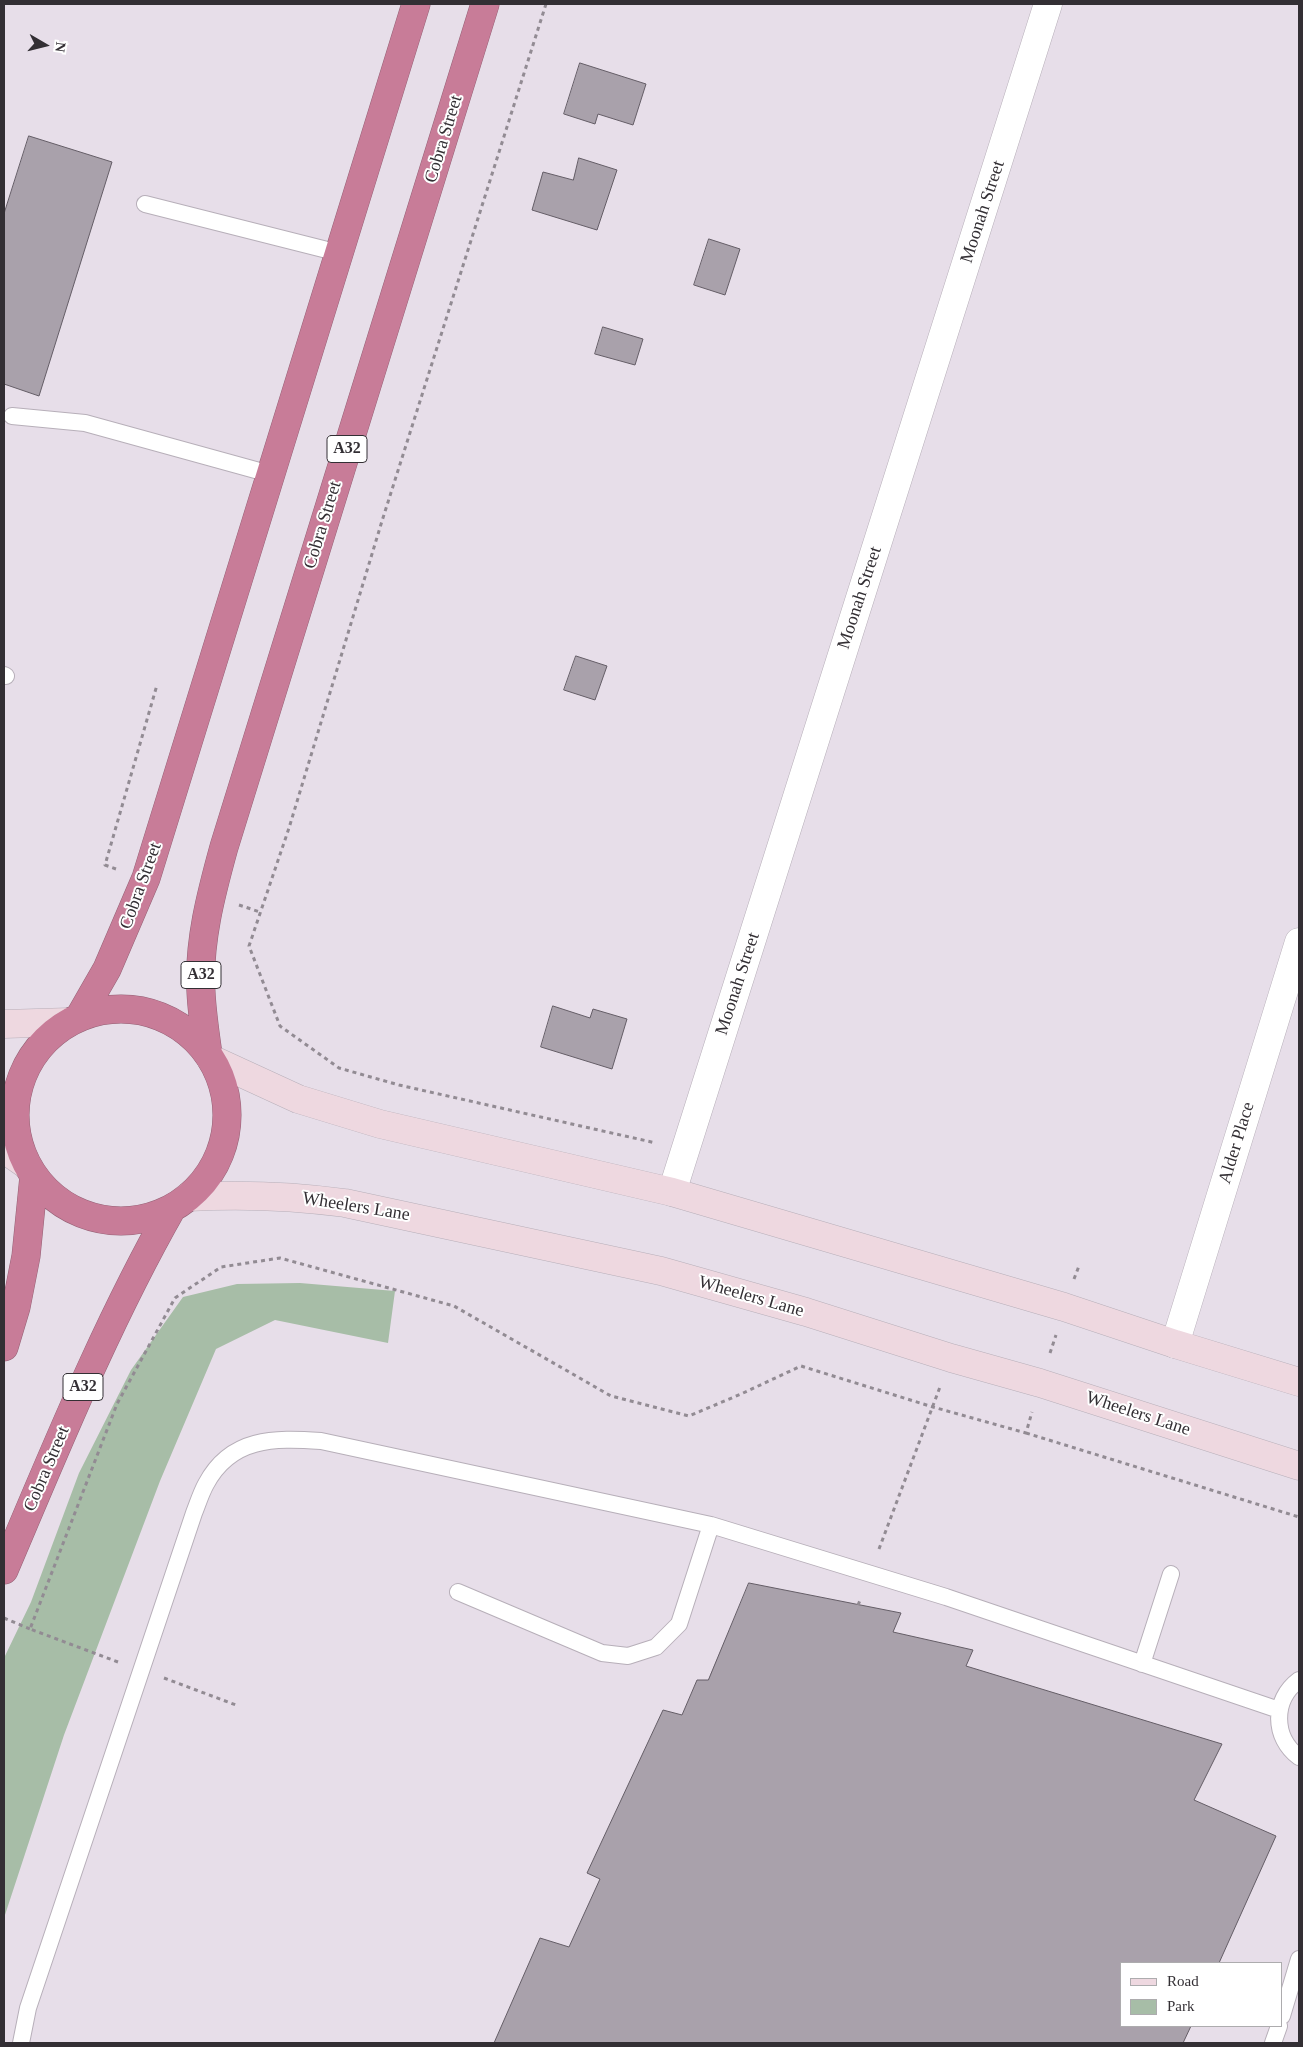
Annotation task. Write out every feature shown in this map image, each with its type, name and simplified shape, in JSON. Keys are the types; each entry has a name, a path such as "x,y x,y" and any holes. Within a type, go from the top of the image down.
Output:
{"highway":[{"name":"Cobra Street","path":"75,1019 107,969 146,878 416,4"},
{"name":"Cobra Street","path":"210,1056 201,990 203,942 210,896 485,4"},
{"name":"A32","path":"108,1010 137,1010 164,1018 189,1033 210,1056 222,1082 227,1107 226,1132 218,1157 210,1172 206,1179 180,1203 148,1218 123,1221 97,1219 73,1210 51,1195 31,1171 20,1146 15,1106 19,1085 27,1066 38,1049 52,1034 75,1019 108,1010"},
{"name":"A32","path":"4,1347 16,1307 26,1256 31,1171"},
{"name":"Cobra Street","path":"4,1570 98,1351 144,1258 180,1203"}],"main road":[{"path":"4,1024 75,1019"},
{"path":"210,1056 275,1089 337,1112 380,1124 672,1192 1064,1307 1299,1382"},
{"path":"4,1149 31,1171"},
{"name":"Wheelers Lane","path":"180,1203 228,1195 305,1197 388,1210 661,1271 806,1312 951,1358 1040,1383 1299,1466"}],"street":[{"name":"Moonah Street","path":"672,1192 1048,4"},
{"name":"Alder Place","path":"1175,1344 1299,942"}],"lane":[{"path":"145,204 339,253"},
{"path":"12,416 85,423 270,474"},
{"path":"21,2043 28,2008 194,1512 206,1483 225,1457 252,1442 287,1438 321,1441 710,1525 946,1597 1279,1710"},
{"path":"458,1592 602,1653 628,1656 656,1647 679,1624 710,1525"},
{"path":"1142,1664 1171,1574"},
{"path":"1299,1680 1292,1685 1284,1696 1279,1710 1278,1725 1283,1739 1291,1751 1299,1757"},
{"path":"1283,2013 1299,1959"},
{"path":"1273,2043 1279,2027"}],"path":[{"path":"546,4 385,512 289,828 249,946 280,1026 339,1068 399,1085 686,1151"},
{"path":"146,878 105,865 157,685"},
{"path":"30,1630 117,1404 175,1298 221,1267 280,1258 454,1306 611,1396 689,1416 801,1366 1299,1517"},
{"path":"1026,1433 1064,1307 1079,1266"},
{"path":"858,1604 951,1358"},
{"path":"4,1618 30,1630 236,1705"}],"green space":[{"path":"300,1283 395,1291 388,1343 275,1320 216,1349 160,1481 64,1735 4,1918 4,1658 31,1602 79,1473 131,1370 183,1297 237,1284"}],"building":[{"path":"580,63 646,84 633,125 598,114 595,124 564,114"},
{"path":"29,136 112,162 39,396 4,384 4,214"},
{"path":"579,158 617,170 597,230 532,210 543,172 573,180"},
{"path":"709,239 740,249 725,295 694,285"},
{"path":"603,327 643,339 635,365 595,354"},
{"path":"576,656 607,666 595,700 564,690"},
{"path":"553,1006 590,1018 593,1009 627,1019 612,1069 541,1047"},
{"path":"749,1583 901,1613 893,1632 973,1650 966,1666 1222,1744 1194,1800 1276,1836 1219,1962 1120,1962 1120,2027 1191,2027 1183,2043 494,2043 540,1938 569,1947 600,1879 587,1873 663,1710 682,1715 697,1680 708,1680"}]}
